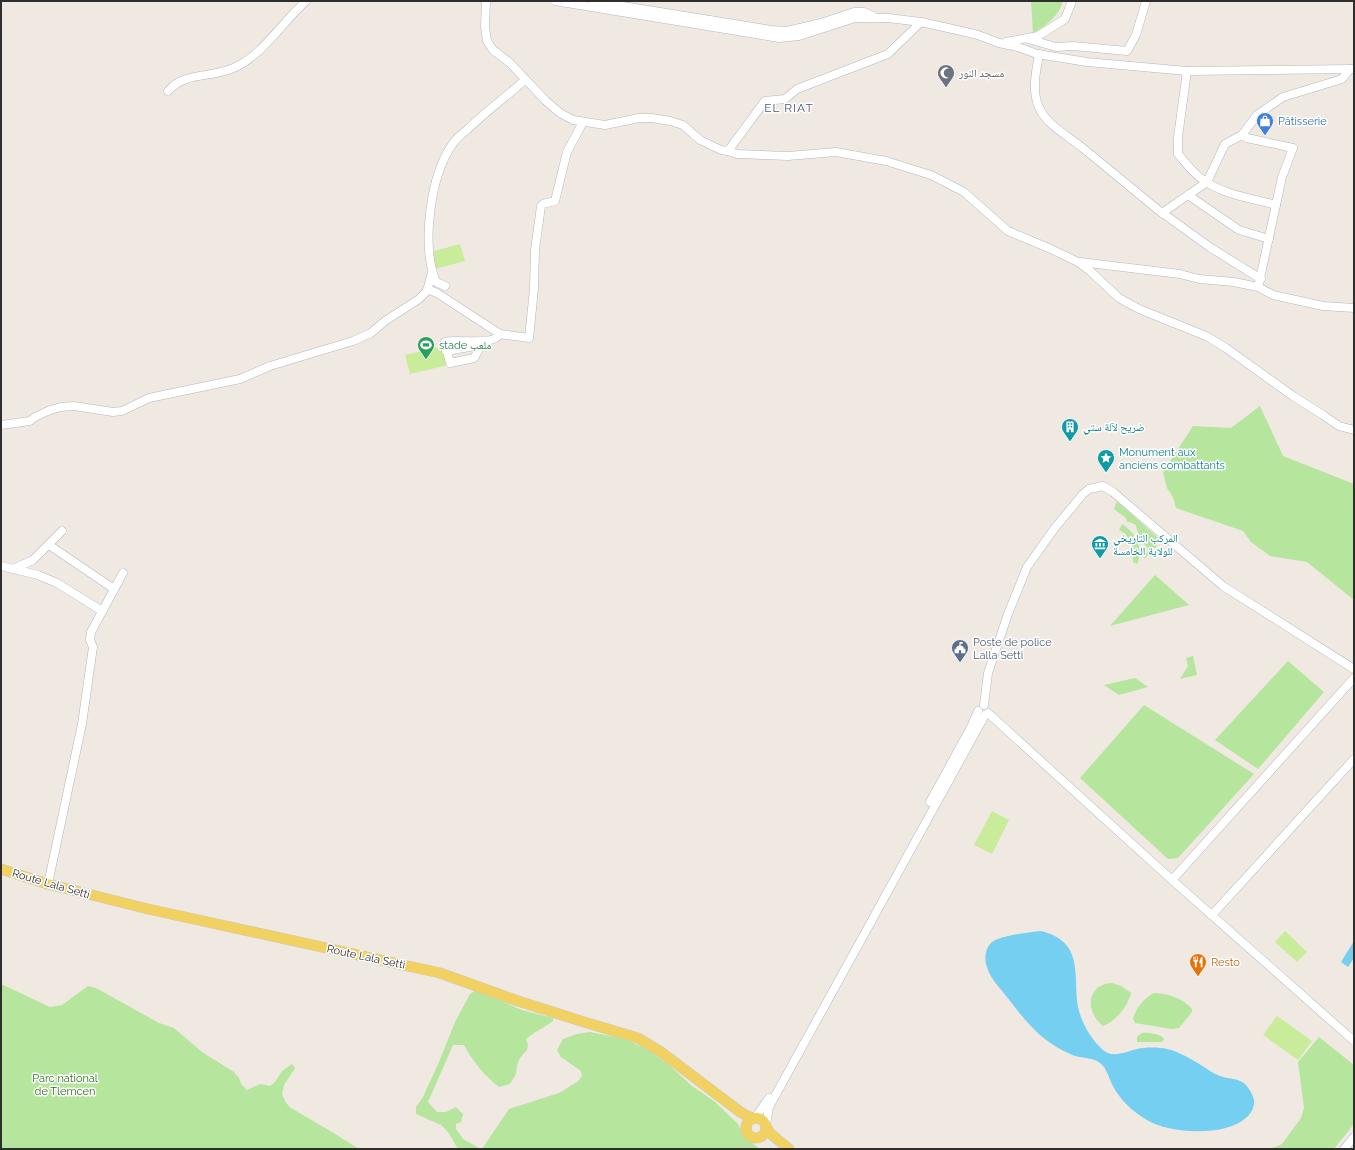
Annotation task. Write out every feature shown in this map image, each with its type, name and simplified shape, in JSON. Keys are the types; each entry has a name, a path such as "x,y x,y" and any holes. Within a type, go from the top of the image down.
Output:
{"main road":[{"name":"Route Lala Setti","path":"1,869 48,884 148,910 440,973 526,1003 638,1038 661,1052 713,1092"},
{"path":"713,1092 743,1114 762,1119 771,1134 789,1149"},
{"path":"713,1092 737,1115 751,1136 759,1137 784,1149"},
{"path":"746,1128 747,1122 754,1118"},
{"path":"759,1137 764,1134 766,1125"}],"street":[{"path":"168,90 186,78 219,73 244,63 255,55 291,15 306,1"},
{"path":"486,1 484,27 487,41 493,50 509,62 525,80 560,113 573,120 605,125 639,118 652,118 683,125 700,140 721,150 737,154 788,156 836,152 886,161 931,175 964,192 1008,232 1051,249 1078,262 1089,270 1119,298 1139,309 1206,336 1226,348 1293,396 1339,426 1354,430"},
{"path":"555,1 778,38 799,36 855,18 888,18 921,22 978,35 999,43 1039,54 1087,62 1187,71 1352,69"},
{"path":"592,1 771,30 803,28 821,24 854,12 864,12 878,18"},
{"path":"999,43 1038,36 1065,19 1072,1"},
{"path":"1028,38 1056,47 1073,46 1128,51 1136,35 1146,1"},
{"path":"728,151 765,101 785,99 798,89 888,54 921,22"},
{"path":"1039,54 1035,74 1035,87 1038,104 1044,117 1055,128 1076,142 1162,213 1259,283 1273,295 1323,306 1354,308"},
{"path":"1162,213 1207,182 1225,144 1242,135 1257,115 1283,97 1342,79 1352,69"},
{"path":"1187,71 1178,137 1178,154 1201,179 1227,192 1276,205"},
{"path":"445,286 436,282 432,273 428,239 431,204 435,184 444,159 454,142 477,120 525,80"},
{"path":"427,289 437,293 500,334 529,338 534,289 535,250 541,206 543,204 556,201 568,152 583,122"},
{"path":"1242,135 1247,138 1293,148 1282,177 1259,283"},
{"path":"1188,195 1239,230 1269,239"},
{"path":"1078,262 1180,274 1200,279 1259,283"},
{"path":"1,425 30,421 61,406 74,406 113,412 122,411 149,398 240,380 270,366 353,341 371,333 385,321 420,299 427,289 432,273"},
{"path":"481,346 474,358 450,364 447,355 481,346 495,339 500,334"},
{"path":"766,1125 767,1114 771,1104 988,707 984,705 988,673 1008,614 1027,567 1054,529 1083,494 1089,489 1103,486 1113,492 1223,586 1354,669"},
{"path":"13,569 33,560 50,545 62,531"},
{"path":"50,545 114,589"},
{"path":"32,574 33,560"},
{"path":"1,566 32,574 57,583 102,611"},
{"path":"48,884 82,724 94,647 90,640 91,632 123,573"},
{"path":"1172,880 1354,678"},
{"path":"984,713 1354,1041"},
{"path":"754,1118 763,1108 971,727 984,713"},
{"path":"1212,915 1354,759"},
{"path":"1344,1149 1354,1137"}],"green space":[{"path":"1031,1 1063,1 1055,16 1043,27 1033,33"},
{"path":"460,244 465,261 435,269 431,252"},
{"name":"stade ملعب","path":"443,346 448,365 410,374 405,355"},
{"path":"1260,406 1283,456 1354,484 1354,600 1307,562 1270,556 1251,542 1243,531 1176,508 1173,497 1167,488 1163,472 1193,426 1231,428"},
{"path":"1117,501 1158,538 1155,543 1157,546 1144,559 1144,555 1148,551 1147,547 1137,531 1136,525 1127,522 1126,518 1114,509"},
{"path":"1122,524 1135,536 1137,541 1140,553 1137,564 1133,562 1131,543 1127,536 1119,530"},
{"path":"1155,575 1189,605 1110,626"},
{"path":"1193,656 1197,675 1180,679 1188,666 1186,658"},
{"path":"1288,661 1324,692 1258,769 1215,740"},
{"path":"1135,678 1148,687 1119,695 1104,685"},
{"path":"1144,705 1254,774 1178,858 1168,859 1080,778"},
{"path":"992,811 1009,820 992,854 974,845"},
{"path":"1285,931 1307,952 1297,962 1275,942"},
{"path":"1112,983 1121,986 1131,993 1127,1003 1117,1017 1103,1026 1093,1014 1091,1000 1093,993 1097,988"},
{"name":"Parc national de Tlemcen","path":"1,984 50,1007 62,1005 88,986 96,988 159,1023 174,1028 202,1052 234,1072 239,1078 241,1084 247,1090 260,1084 270,1086 275,1082 282,1071 292,1064 295,1068 284,1085 282,1094 286,1103 291,1108 359,1149 1,1149"},
{"path":"476,990 522,1010 553,1018 553,1021 526,1039 528,1045 527,1050 520,1058 517,1065 516,1074 510,1084 499,1087 479,1068 464,1045 453,1045 428,1102 437,1112 446,1112 456,1107 463,1114 461,1122 456,1124 456,1129 463,1139 481,1149 458,1149 448,1132 441,1125 416,1114 416,1107 423,1097 455,1022 470,994"},
{"path":"1154,993 1175,997 1185,1002 1192,1009 1192,1012 1179,1028 1171,1029 1135,1023 1133,1019 1136,1011 1146,998"},
{"path":"1277,1016 1312,1041 1298,1060 1263,1035"},
{"path":"590,1032 626,1039 648,1050 669,1065 692,1086 714,1101 738,1124 745,1138 760,1149 482,1149 509,1109 559,1093 577,1082 582,1076 581,1071 561,1057 557,1050 563,1039 577,1034"},
{"path":"1142,1033 1154,1034 1164,1039 1162,1042 1137,1042 1137,1037"},
{"path":"1319,1037 1354,1065 1354,1124 1334,1149 1270,1149 1282,1144 1301,1118 1304,1108 1298,1062"}],"water":[{"path":"1041,931 1055,936 1064,943 1070,951 1074,960 1079,1012 1089,1033 1102,1049 1111,1054 1141,1048 1156,1048 1172,1050 1182,1054 1216,1074 1245,1084 1251,1092 1254,1100 1251,1112 1247,1117 1226,1128 1212,1130 1183,1130 1157,1125 1137,1113 1123,1101 1100,1063 1095,1060 1075,1056 1066,1052 1055,1046 1038,1033 994,981 988,971 985,957 987,948 991,943 1000,938"},
{"path":"1354,941 1354,958 1348,967 1341,962"}],"place":[{"name":"مسجد النور","path":"946,88"},
{"name":"Pâtisserie","path":"1265,136"},
{"name":"stade ملعب","path":"426,360"},
{"name":"ضريح لآلة ستي","path":"1070,442"},
{"name":"Monument aux anciens combattants","path":"1106,473"},
{"name":"المركب التاريخي للولاية الخامسة","path":"1100,559"},
{"name":"Poste de police Lalla Setti","path":"960,663"},
{"name":"Resto","path":"1198,977"}],"district":[{"name":"EL RIAT","path":"789,108"}]}
